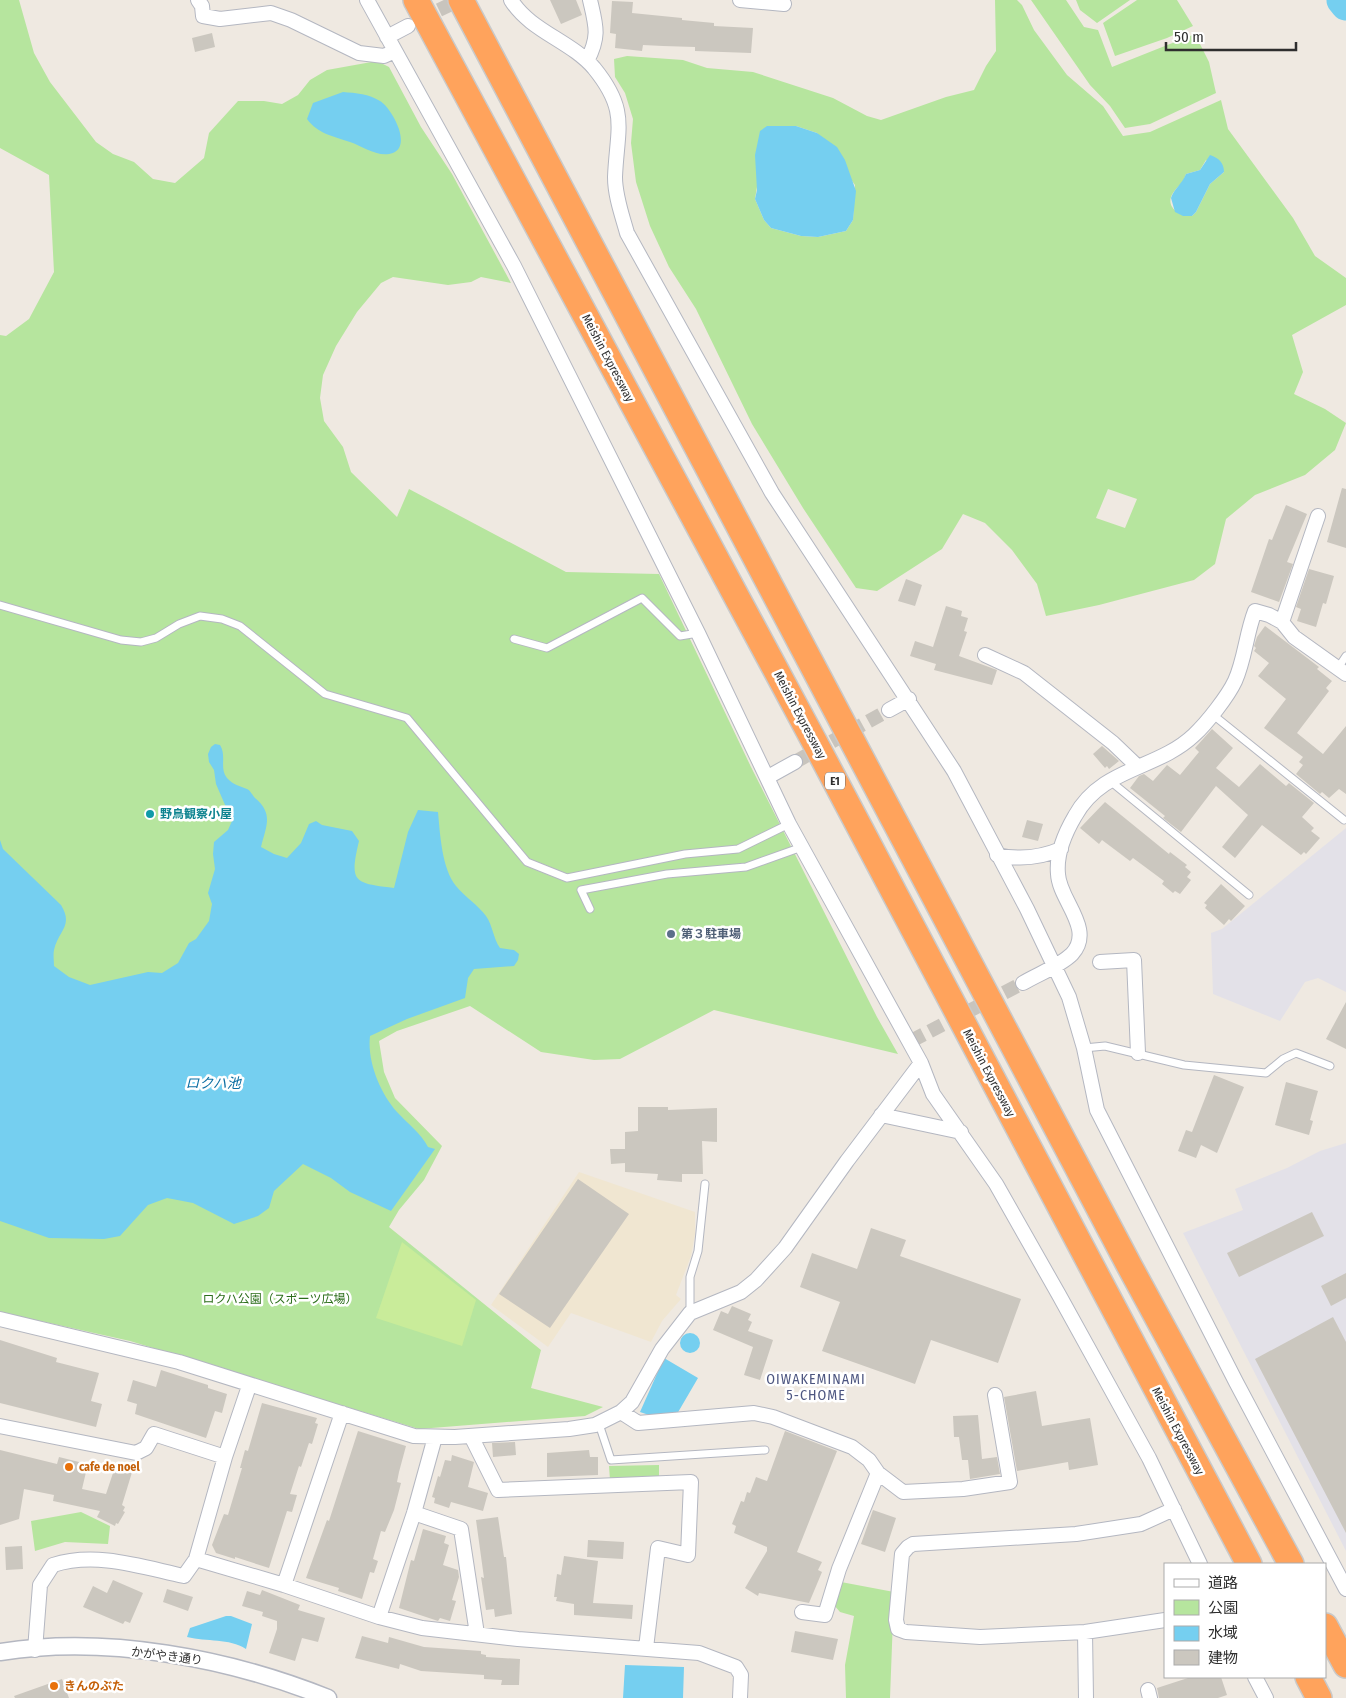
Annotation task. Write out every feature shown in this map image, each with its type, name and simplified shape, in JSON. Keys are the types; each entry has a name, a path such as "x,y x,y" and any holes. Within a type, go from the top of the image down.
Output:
{"highway":[{"name":"Meishin Expressway","path":"416,0 810,733 1248,1563"},
{"path":"461,0 1130,1267 1290,1563"},
{"path":"1326,1628 1346,1665"},
{"path":"1309,1678 1320,1698"}],"street":[{"path":"198,0 202,6 203,16 220,19 271,13 291,20 359,53 384,56 395,51"},
{"path":"367,0 514,266 698,633 802,847 921,1064 934,1094 996,1184 1059,1294 1174,1509 1200,1563"},
{"path":"511,0 515,7 541,29 587,61 610,92 619,114 620,134 615,177 618,199 627,233 772,493 954,771 1027,909 1069,997 1084,1048 1097,1110 1108,1133 1346,1589"},
{"path":"587,61 596,45 597,34 590,0"},
{"path":"740,0 784,4"},
{"path":"388,37 408,26"},
{"path":"1282,622 1318,516"},
{"path":"1023,983 1071,955 1080,938 1079,925 1059,883 1058,863 1061,849 1075,816 1088,796 1109,780 1164,755 1195,734 1235,681 1255,611 1269,615 1282,622 1294,636 1342,671"},
{"path":"985,655 1024,673 1113,743 1137,766"},
{"path":"889,710 908,699"},
{"path":"768,777 795,762"},
{"path":"997,854 1027,859 1045,856 1061,849"},
{"path":"1100,962 1134,960 1138,1053"},
{"path":"0,1319 179,1362 249,1386 414,1436 471,1436 570,1429 599,1424 621,1412 632,1402 662,1349 690,1313 741,1292 756,1280 798,1231 881,1115 921,1064"},
{"path":"881,1115 961,1132"},
{"path":"34,1650 40,1585 53,1565 67,1560 112,1560 184,1576 196,1559 225,1457 249,1386"},
{"path":"621,1412 638,1423 754,1413 773,1417 852,1447 869,1460 878,1473 904,1492 963,1489 1010,1482 995,1395"},
{"path":"284,1585 342,1413"},
{"path":"0,1426 136,1453 146,1448 154,1434 225,1457"},
{"path":"471,1436 498,1490 691,1482 688,1555 658,1548 646,1648"},
{"path":"380,1617 414,1513 435,1437"},
{"path":"802,1612 825,1615 840,1569 878,1473"},
{"path":"1164,1620 1085,1632 980,1637 906,1632 898,1629 896,1620 902,1554 913,1544 1076,1534 1141,1524 1174,1509"},
{"path":"414,1513 461,1529 477,1634"},
{"path":"196,1559 284,1585 380,1617 422,1628 699,1653 736,1668 741,1675 740,1698"},
{"path":"1085,1632 1086,1698"},
{"name":"かがやき通り","path":"0,1652 100,1648 202,1659 264,1676 328,1698"},
{"path":"1256,1678 1266,1698"}],"lane":[{"path":"514,639 547,648 642,598 680,636 698,633"},
{"path":"0,605 121,640 141,642 156,638 180,624 200,616 222,619 240,626 325,694 407,718 527,862 567,878 685,854 738,849 790,824"},
{"path":"1342,671 1346,656"},
{"path":"1211,713 1344,820"},
{"path":"1109,780 1249,895"},
{"path":"590,910 581,890 667,874 746,867 802,847"},
{"path":"1084,1048 1105,1046 1184,1065 1266,1074 1283,1059 1296,1053 1330,1066"},
{"path":"690,1313 690,1277 698,1251 705,1184"},
{"path":"599,1424 612,1460 765,1450"}],"shaded area":[{"path":"1346,828 1346,992 1318,978 1305,982 1280,1021 1213,994 1211,933 1222,929"},
{"path":"1346,1143 1346,1551 1183,1233 1243,1210 1235,1189 1287,1168 1320,1151"},
{"path":"579,1172 695,1212 695,1234 691,1256 676,1295 681,1299 662,1321 651,1342 571,1313 548,1347 491,1305"}],"green space":[{"name":"ロクハ公園（スポーツ広場）","path":"0,0 19,0 34,53 50,82 96,142 113,154 134,162 153,179 175,183 204,158 209,133 238,101 264,101 282,104 298,95 310,80 327,70 377,61 389,67 421,127 452,174 511,283 481,277 471,282 448,285 393,277 381,283 357,312 336,346 323,375 320,398 324,421 343,447 351,472 397,517 409,489 566,572 659,574 751,767 877,1017 898,1054 714,1010 620,1059 594,1060 541,1052 470,1006 397,1031 379,1041 384,1072 395,1098 442,1146 424,1180 399,1210 389,1227 541,1350 531,1388 603,1407 585,1416 419,1429 130,1341 0,1312 0,335 6,336 29,319 54,272 49,175 0,148"},
{"path":"995,0 1017,0 1022,5 1034,30 1067,75 1103,106 1123,136 1150,132 1221,100 1228,129 1293,218 1315,256 1346,278 1346,305 1292,335 1303,372 1294,394 1325,409 1346,423 1335,450 1305,475 1255,495 1226,519 1215,564 1194,580 1099,605 1046,616 1037,584 1012,550 985,523 963,514 942,549 877,591 856,588 803,508 752,424 696,309 669,267 650,226 636,182 631,143 633,119 625,93 615,77 614,59 627,56 683,60 707,68 753,72 833,98 867,116 881,120 946,97 974,90 996,51","holes":["767,126 796,126 817,133 855,185 853,220 846,231 818,237 801,236 771,228 764,220 755,199","1206,160 1224,172 1210,184 1196,212 1192,216 1187,216 1175,210 1170,202 1171,198 1186,174 1200,170","1108,489 1137,499 1125,528 1096,518"]},
{"path":"1031,0 1066,0 1084,27 1098,30 1112,67 1195,34 1209,62 1216,93 1150,124 1125,128 1110,106 1090,85"},
{"path":"1076,0 1130,0 1097,23 1080,10"},
{"path":"1137,0 1177,0 1193,26 1167,38 1115,56 1103,23"},
{"path":"402,1242 476,1300 462,1346 376,1318"},
{"path":"659,1465 659,1478 610,1480 609,1466"},
{"path":"81,1512 110,1526 108,1544 65,1542 35,1551 31,1521"},
{"path":"841,1582 894,1592 890,1698 846,1698 845,1665 854,1616 840,1612 834,1605"}],"water":[{"path":"343,92 367,95 385,105 399,129 401,137 397,151 389,154 374,152 326,134 311,124 307,119 313,103"},
{"path":"767,126 796,126 817,133 837,147 845,160 856,191 853,220 846,231 818,237 801,236 771,228 764,220 755,199 757,190 755,155 760,131"},
{"path":"1210,155 1220,161 1224,172 1210,184 1196,212 1192,216 1183,216 1175,212 1171,198 1174,192 1186,174 1200,170"},
{"name":"ロクハ池","path":"215,744 220,745 222,749 224,770 227,778 234,784 248,790 265,809 267,821 261,847 287,858 301,843 309,824 316,821 322,825 352,831 359,841 355,873 363,882 394,888 408,832 418,810 438,812 443,851 451,879 486,916 500,948 514,950 519,954 514,966 474,969 468,978 465,998 407,1019 370,1036 373,1066 385,1096 428,1147 435,1149 391,1211 350,1192 331,1178 303,1164 274,1191 269,1208 258,1216 234,1224 193,1203 167,1198 148,1205 120,1236 104,1239 49,1238 0,1221 0,840 3,849 61,905 65,912 66,923 54,950 54,966 69,977 90,985 148,972 162,973 178,963 189,943 196,939 209,921 212,904 208,893 215,869 214,842 228,830 232,821 216,784 214,770 209,762 208,754 211,747"},
{"path":"686,1333 694,1333 700,1339 700,1347 694,1353 686,1353 680,1347 680,1339"},
{"path":"664,1358 698,1378 677,1414 649,1415 640,1412"},
{"path":"226,1616 252,1624 246,1649 232,1643 187,1637 190,1628"},
{"path":"625,1665 684,1667 683,1698 623,1698"}],"building":[{"path":"550,0 576,0 582,15 561,24"},
{"path":"612,1 633,2 632,13 714,23 714,26 753,28 751,53 695,51 695,47 643,45 642,51 615,48 616,34 610,33"},
{"path":"212,33 215,47 195,52 192,38"},
{"path":"1342,488 1346,489 1346,548 1327,542"},
{"path":"1286,505 1307,514 1287,562 1293,564 1279,602 1251,592 1269,539 1272,540"},
{"path":"1309,569 1334,576 1326,604 1323,603 1316,627 1297,621 1301,609 1296,607"},
{"path":"906,579 922,585 915,606 898,601"},
{"path":"946,606 962,611 961,616 968,618 964,631 967,632 959,656 997,670 992,685 934,670 936,664 910,656 915,641 933,647"},
{"path":"1265,626 1319,667 1317,669 1332,681 1326,688 1329,691 1297,733 1323,754 1346,726 1346,794 1339,789 1329,798 1322,792 1320,794 1296,774 1303,765 1299,762 1303,757 1264,728 1286,699 1258,676 1269,663 1254,651 1257,637"},
{"path":"1212,729 1233,748 1216,768 1239,787 1260,764 1286,786 1289,783 1314,803 1302,817 1314,828 1311,831 1320,838 1306,854 1304,852 1301,855 1262,825 1235,858 1222,847 1248,815 1216,786 1181,832 1163,818 1165,816 1130,788 1139,776 1144,774 1153,781 1167,765 1180,775 1199,752 1195,748"},
{"path":"1102,746 1119,761 1109,769 1107,766 1105,768 1093,754"},
{"path":"1105,802 1169,854 1170,852 1187,865 1185,867 1191,872 1187,877 1191,880 1180,894 1175,891 1173,893 1162,884 1164,881 1133,858 1130,861 1102,840 1099,844 1080,828"},
{"path":"1027,820 1043,824 1038,841 1022,837"},
{"path":"1221,884 1245,906 1231,921 1229,919 1224,925 1205,908 1207,905 1204,903"},
{"path":"1346,1002 1346,1049 1326,1039"},
{"path":"1214,1075 1244,1087 1217,1153 1201,1145 1196,1158 1178,1151 1186,1130 1192,1132"},
{"path":"1286,1082 1318,1091 1310,1120 1313,1121 1309,1135 1275,1125"},
{"path":"638,1107 668,1107 668,1110 717,1108 717,1142 702,1141 703,1174 682,1174 682,1182 657,1180 658,1174 625,1172 625,1163 611,1164 610,1149 625,1149 625,1132 638,1131"},
{"path":"578,1179 629,1214 550,1328 499,1294"},
{"path":"1312,1212 1324,1236 1239,1277 1227,1253"},
{"path":"871,1228 906,1240 900,1256 1021,1299 998,1363 931,1340 915,1384 822,1351 840,1302 800,1287 812,1253 857,1269"},
{"path":"1346,1273 1346,1298 1331,1306 1321,1286"},
{"path":"732,1306 751,1314 748,1320 752,1322 748,1331 773,1340 760,1380 744,1375 753,1347 713,1330 721,1311 728,1314"},
{"path":"1333,1317 1346,1342 1346,1533 1255,1359"},
{"path":"0,1340 57,1358 56,1362 99,1373 91,1401 102,1404 96,1427 0,1403"},
{"path":"161,1370 208,1385 208,1388 227,1394 222,1413 215,1411 206,1438 135,1414 137,1404 127,1401 133,1380 156,1387"},
{"path":"1036,1391 1042,1426 1090,1418 1098,1465 1069,1470 1068,1462 1017,1471 1004,1397"},
{"path":"262,1403 317,1418 315,1423 318,1424 312,1444 309,1443 301,1467 299,1466 290,1494 297,1495 292,1512 287,1511 269,1568 216,1553 212,1545 224,1514 228,1515 242,1468 240,1468 245,1450 248,1451"},
{"path":"978,1415 982,1459 997,1457 1000,1474 970,1479 968,1460 962,1460 959,1437 954,1437 953,1416"},
{"path":"358,1431 406,1446 397,1482 401,1483 394,1510 385,1532 381,1531 373,1559 378,1561 374,1573 370,1572 362,1599 338,1591 339,1588 306,1578 327,1520 329,1521"},
{"path":"785,1431 837,1451 797,1552 822,1562 818,1570 822,1572 809,1603 759,1593 758,1596 745,1588 767,1551 767,1547 734,1533 736,1526 732,1524 741,1501 744,1502 747,1492 750,1493 756,1477 767,1481"},
{"path":"515,1442 516,1455 493,1457 492,1443"},
{"path":"0,1450 57,1464 59,1457 83,1463 81,1471 86,1472 82,1489 106,1494 116,1464 133,1469 122,1505 125,1507 123,1511 125,1512 115,1526 97,1517 100,1511 53,1501 54,1495 24,1489 19,1519 0,1525"},
{"path":"589,1450 590,1457 598,1457 598,1475 547,1477 547,1453"},
{"path":"452,1455 474,1462 468,1487 488,1493 483,1511 451,1502 449,1508 434,1503 435,1498 432,1497 438,1476 440,1477 445,1460 451,1461"},
{"path":"873,1510 896,1518 885,1552 861,1544"},
{"path":"498,1517 504,1557 506,1557 512,1614 495,1617 494,1609 486,1610 481,1577 484,1578 476,1520"},
{"path":"423,1529 446,1536 444,1543 449,1545 443,1565 458,1570 459,1577 452,1600 456,1601 450,1621 440,1618 438,1621 399,1608 411,1560 414,1561"},
{"path":"588,1540 624,1542 623,1559 587,1557"},
{"path":"22,1546 23,1569 6,1570 5,1547"},
{"path":"564,1556 598,1561 593,1603 633,1605 632,1619 574,1615 574,1604 556,1601 557,1597 554,1597 557,1574 561,1575"},
{"path":"113,1580 143,1593 130,1623 125,1621 123,1624 83,1607 93,1586 107,1593"},
{"path":"167,1589 193,1597 188,1611 163,1602"},
{"path":"262,1590 300,1605 298,1610 325,1618 318,1642 302,1638 295,1661 269,1653 277,1629 277,1621 262,1616 263,1612 242,1606 247,1591 260,1595"},
{"path":"795,1631 838,1639 833,1660 791,1652"},
{"path":"362,1636 388,1643 389,1637 424,1647 481,1651 481,1654 486,1655 486,1657 520,1659 519,1685 501,1685 502,1680 484,1679 484,1675 421,1671 400,1664 399,1669 355,1658"},
{"path":"1188,1678 1221,1678 1227,1695 1218,1698 1159,1698 1157,1688"},
{"name":"きんのぶた","path":"62,1679 69,1698 15,1698 14,1696"}],"waterway":[{"path":"1342,0 1346,5"}],"tunnel":[{"path":"420,19 460,0"},
{"path":"795,762 889,710"},
{"path":"911,1041 1023,983"}],"place":[{"name":"野鳥観察小屋","path":"150,814"},
{"name":"第３駐車場","path":"671,934"},
{"name":"cafe de noel","path":"69,1467"},
{"name":"きんのぶた","path":"54,1686"}],"district":[{"name":"OIWAKEMINAMI 5-CHOME","path":"816,1388"}]}
